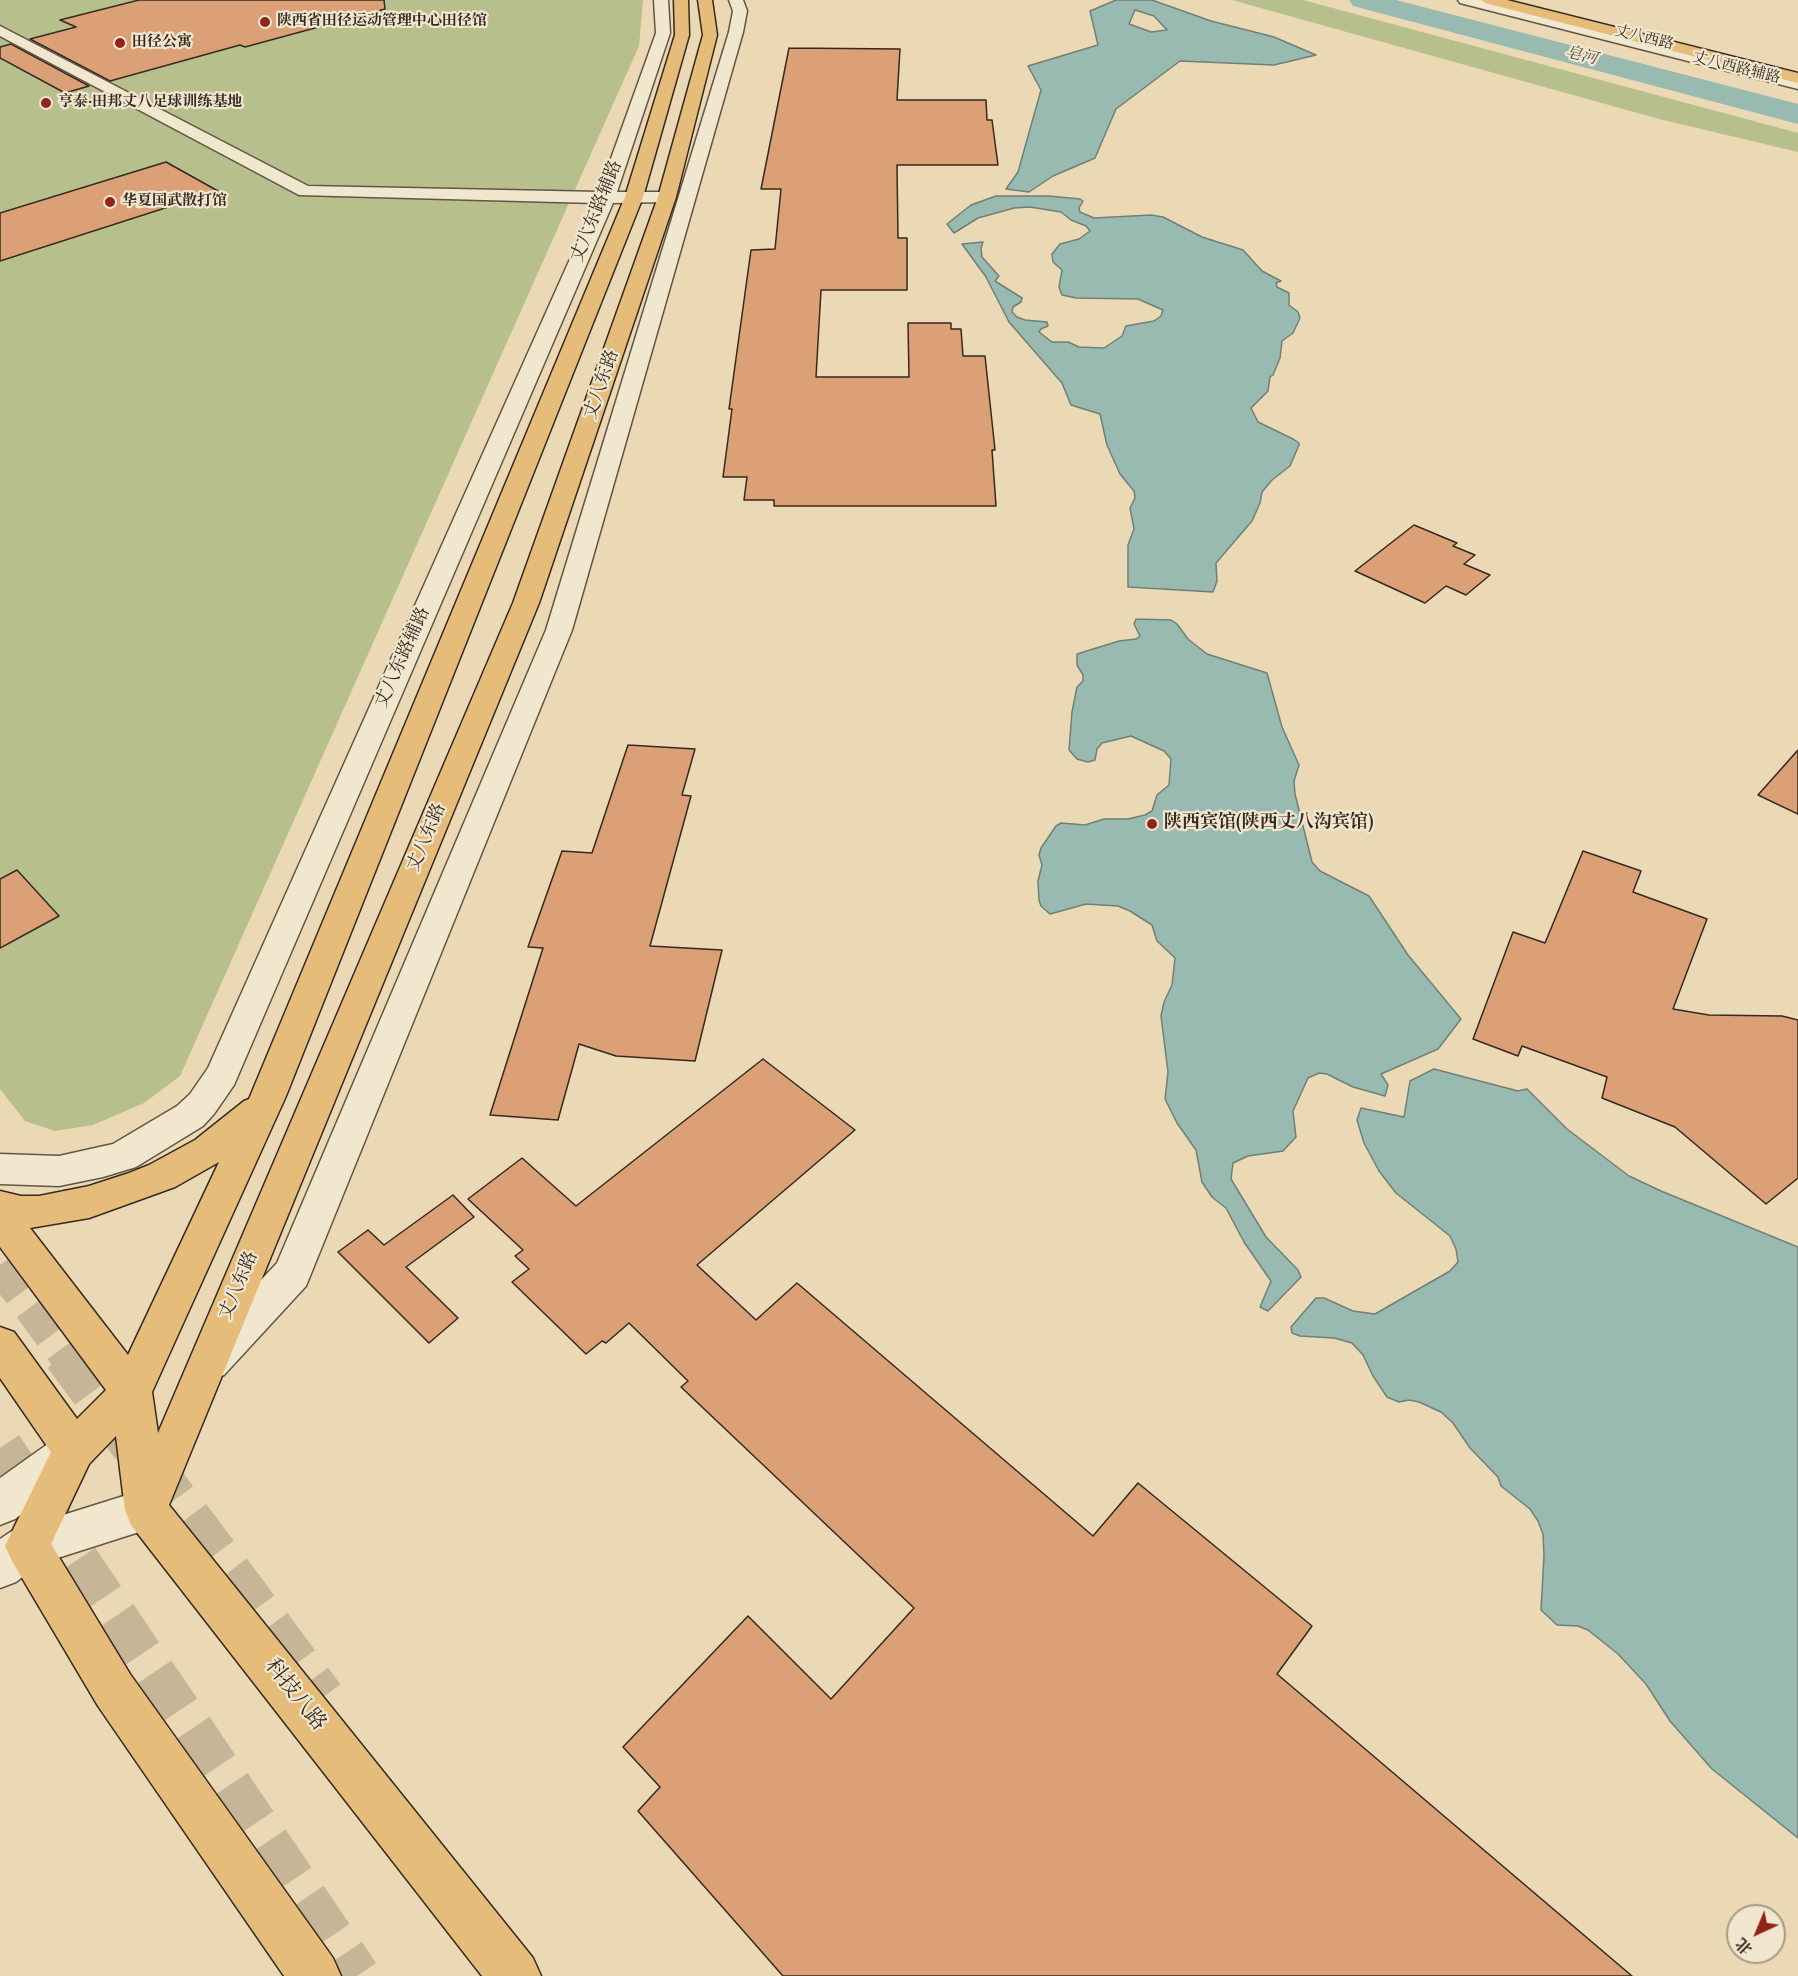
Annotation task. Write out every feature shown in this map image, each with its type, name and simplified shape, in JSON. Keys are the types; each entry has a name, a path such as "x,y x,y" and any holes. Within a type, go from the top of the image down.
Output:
{"main road":[{"path":"315,1976 114,1690 13,1556 74,1450 132,1392 268,1096 634,197 682,35 681,0"},
{"name":"丈八东路","path":"146,1510 526,603 667,197 710,35 705,0"},
{"name":"丈八西路","path":"1490,0 1788,70"},
{"name":"丈八西路","path":"1521,0 1788,70"},
{"path":"0,1207 21,1212 62,1208 115,1194 162,1176 208,1151 236,1130 268,1096"},
{"path":"0,1218 132,1392 146,1510"},
{"path":"0,1345 74,1450"},
{"name":"科技八路","path":"146,1510 515,1976"}],"street":[{"name":"丈八东路辅路","path":"0,1169 59,1171 123,1156 173,1128 202,1104 226,1067 606,198 663,33 661,0"},
{"path":"207,1365 292,1274 559,630 736,32 740,11 736,0"},
{"name":"丈八西路辅路","path":"1465,0 1788,70"},
{"name":"丈八西路辅路","path":"1548,0 1788,70 1798,84"},
{"path":"0,30 305,191 606,198 667,197"},
{"path":"0,1504 74,1450"},
{"path":"13,1556 146,1510"}],"green space":[{"path":"0,0 643,0 639,46 180,1076 144,1103 93,1125 55,1131 25,1121 0,1089"},
{"path":"1232,0 1303,0 1798,133 1798,152 1659,119"}],"water":[{"path":"1116,0 1152,0 1211,21 1274,37 1316,55 1274,65 1180,61 1116,109 1095,158 1053,176 1029,192 1006,189 1018,172 1041,90 1028,66 1098,45 1090,11","holes":["1135,10 1154,16 1167,30 1151,32 1129,24"]},
{"path":"996,196 1049,196 1080,199 1083,201 1079,208 1080,212 1094,218 1151,215 1163,217 1202,237 1243,250 1262,271 1281,281 1276,283 1277,287 1289,293 1289,305 1298,312 1300,318 1293,333 1282,341 1280,358 1270,377 1268,391 1251,408 1258,422 1293,439 1299,445 1290,466 1272,480 1262,492 1252,521 1216,563 1217,581 1213,592 1128,587 1128,545 1134,529 1130,508 1135,498 1134,491 1120,474 1107,445 1100,414 1071,405 1062,383 1009,322 986,277 962,244 983,242 982,257 999,276 995,281 1022,298 1021,302 1013,307 1012,312 1025,320 1047,322 1048,326 1039,332 1052,342 1068,342 1079,347 1104,348 1122,336 1126,326 1154,321 1161,316 1163,310 1138,299 1076,298 1062,295 1059,287 1062,270 1053,262 1052,254 1060,244 1079,239 1090,231 1086,226 1071,220 1061,212 1030,207 1014,208 978,218 954,233 947,224 971,205"},
{"path":"1136,619 1171,620 1177,624 1188,639 1207,654 1267,673 1282,727 1299,765 1294,781 1295,794 1312,862 1320,871 1369,896 1408,955 1461,1019 1438,1049 1381,1074 1388,1085 1385,1096 1353,1087 1327,1074 1319,1073 1308,1078 1293,1111 1296,1137 1283,1151 1248,1156 1233,1163 1231,1179 1266,1237 1298,1270 1301,1277 1268,1311 1260,1307 1271,1281 1244,1242 1226,1208 1212,1197 1202,1182 1196,1150 1177,1123 1165,1099 1168,1072 1161,1016 1164,1002 1172,985 1175,958 1157,941 1152,925 1130,911 1118,906 1086,904 1050,914 1041,906 1039,900 1038,881 1042,865 1039,855 1041,848 1056,826 1061,823 1085,825 1104,819 1128,819 1145,815 1152,811 1157,795 1169,785 1171,759 1164,751 1131,736 1102,743 1097,749 1095,760 1088,762 1077,759 1069,750 1072,712 1077,687 1083,681 1083,675 1077,665 1077,654 1119,641 1136,639 1140,636 1134,624"},
{"path":"1434,1069 1518,1091 1527,1089 1567,1129 1629,1176 1798,1247 1798,1838 1712,1769 1670,1721 1646,1684 1618,1654 1588,1630 1578,1626 1557,1625 1541,1610 1544,1555 1543,1534 1538,1521 1530,1509 1501,1486 1498,1477 1470,1448 1453,1423 1441,1412 1419,1402 1409,1400 1399,1402 1387,1397 1363,1355 1352,1343 1334,1338 1300,1336 1292,1333 1291,1327 1316,1298 1324,1298 1353,1311 1375,1314 1450,1271 1458,1262 1456,1249 1450,1236 1396,1193 1379,1171 1364,1143 1357,1120 1361,1108 1404,1117 1410,1081"}],"building":[{"path":"139,0 384,0 385,9 245,47 240,45 110,81 30,39 76,27 60,20"},
{"path":"11,44 89,86 65,93 0,58 0,47"},
{"path":"789,48 900,49 897,100 986,100 987,120 992,120 998,165 897,165 898,238 907,238 907,290 821,290 816,377 909,377 908,323 951,323 951,329 961,329 963,356 985,356 995,450 992,450 996,506 774,506 774,500 744,500 747,477 723,477 732,409 729,409 751,250 775,249 781,189 761,189"},
{"name":"华夏国武散打馆","path":"166,162 218,191 0,261 0,213"},
{"path":"1414,525 1457,543 1453,546 1475,555 1464,564 1490,575 1466,595 1446,586 1425,603 1355,571"},
{"path":"628,745 695,749 682,795 691,796 650,946 722,950 695,1061 616,1056 579,1044 558,1120 490,1115 543,948 528,947 562,851 592,853"},
{"path":"1798,750 1798,814 1758,795"},
{"path":"1583,851 1641,871 1633,892 1707,919 1673,1009 1709,1015 1782,1016 1798,1020 1798,1178 1766,1204 1675,1127 1602,1098 1607,1077 1522,1046 1518,1056 1473,1039 1513,932 1545,943"},
{"path":"17,870 59,916 0,948 0,879"},
{"path":"763,1059 855,1130 697,1265 756,1320 797,1283 1093,1536 1138,1483 1312,1626 1277,1674 1632,1976 783,1976 638,1811 660,1787 623,1747 748,1616 831,1699 914,1608 681,1387 688,1381 629,1323 606,1343 602,1341 586,1354 512,1282 529,1269 515,1256 523,1250 468,1199 522,1158 576,1206"},
{"path":"453,1195 474,1217 406,1267 458,1318 429,1343 338,1252 368,1230 384,1245"}],"waterway":[{"name":"皂河","path":"1363,0 1798,114"}],"tunnel":[{"path":"0,1265 67,1356"},
{"path":"66,1354 322,1698"},
{"path":"0,1448 357,1976"}],"place":[{"name":"陕西省田径运动管理中心田径馆","path":"265,22"},
{"name":"田径公寓","path":"120,43"},
{"name":"亨泰·田邦丈八足球训练基地","path":"46,103"},
{"name":"华夏国武散打馆","path":"110,202"},
{"name":"陕西宾馆(陕西丈八沟宾馆)","path":"1152,824"}]}
